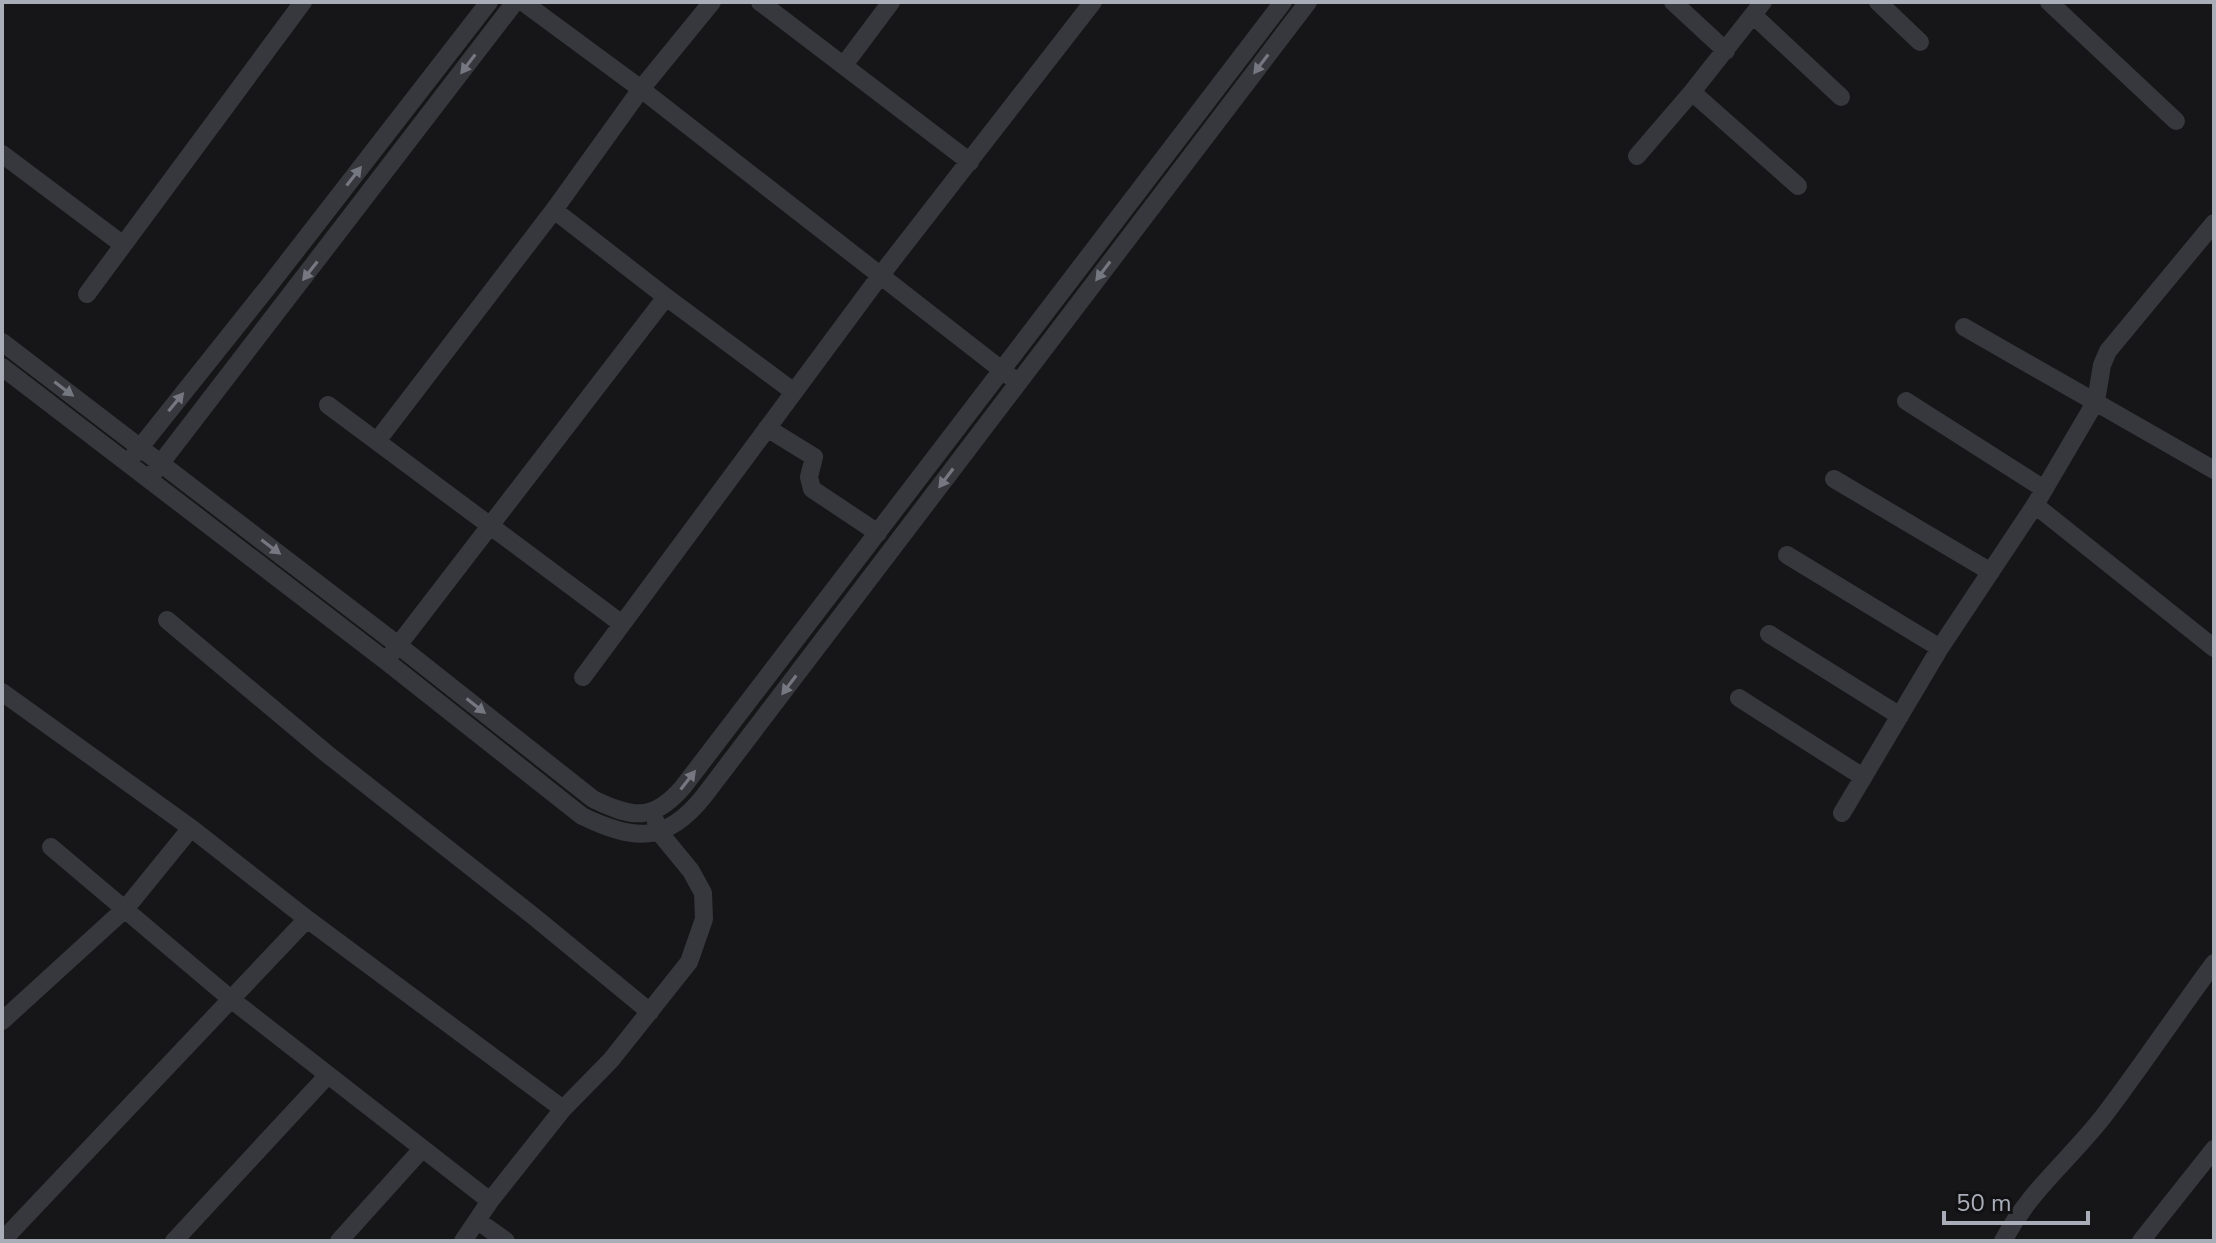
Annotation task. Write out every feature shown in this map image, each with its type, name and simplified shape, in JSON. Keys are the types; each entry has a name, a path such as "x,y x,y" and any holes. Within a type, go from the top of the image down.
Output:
{"street":[{"path":"87,294 303,2"},
{"path":"127,463 489,2"},
{"path":"149,479 515,2"},
{"path":"523,2 641,89 1019,383"},
{"path":"377,441 554,210 641,89 712,2"},
{"path":"760,2 970,162"},
{"path":"844,65 891,2"},
{"path":"583,677 880,276 1093,2"},
{"path":"2,342 398,645 593,799 631,813 653,812 669,803 683,787 1283,2"},
{"path":"2,367 386,661 582,816 629,834 659,832 678,824 698,804 1308,2"},
{"path":"1673,2 1726,51"},
{"path":"1878,2 1920,42"},
{"path":"2049,2 2176,121"},
{"path":"1637,156 1758,9 1841,97"},
{"path":"1692,92 1798,186"},
{"path":"2,154 122,244"},
{"path":"554,210 794,392"},
{"path":"1842,813 1940,648 2040,497 2096,401 2102,365 2115,340 2214,223"},
{"path":"386,661 666,297"},
{"path":"1964,327 2214,470"},
{"path":"1906,401 2040,497 2214,648"},
{"path":"328,405 622,624"},
{"path":"767,428 814,457 809,477 812,489 878,533"},
{"path":"1834,479 1991,572"},
{"path":"1787,555 1940,648"},
{"path":"167,620 326,753 650,1012"},
{"path":"1769,634 1900,716"},
{"path":"2,692 191,828 307,919 563,1109"},
{"path":"1739,698 1863,777"},
{"path":"463,1241 490,1201 563,1109 611,1060 689,962 704,919 703,893 691,871 659,832 653,812"},
{"path":"2,1021 126,908 191,828"},
{"path":"51,847 232,1000 490,1201"},
{"path":"2,1241 307,919"},
{"path":"2003,1241 2016,1216 2105,1114 2214,963"},
{"path":"174,1241 328,1075"},
{"path":"339,1241 422,1149"},
{"path":"2141,1241 2214,1149"},
{"path":"478,1221 506,1241"}]}
